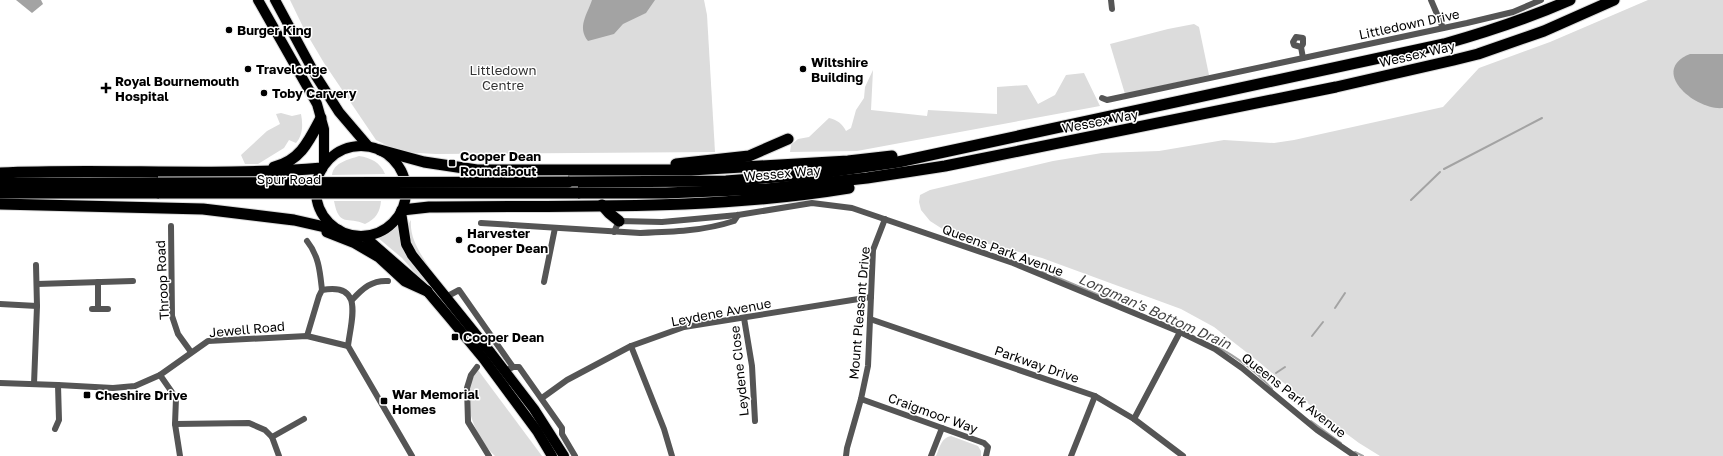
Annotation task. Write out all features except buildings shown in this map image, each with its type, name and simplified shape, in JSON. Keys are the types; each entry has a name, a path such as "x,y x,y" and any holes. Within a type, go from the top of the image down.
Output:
{"highway":[{"name":"Wessex Way","path":"568,182 703,182 781,177 873,166 966,148 1444,44 1497,28 1537,14 1570,0"},
{"name":"Wessex Way","path":"578,193 666,193 767,189 867,178 945,166 1336,87 1454,60 1484,52 1544,31 1614,0"},
{"path":"258,171 284,165 298,156 306,147 321,118"},
{"path":"570,170 627,168 749,156 788,140"},
{"path":"380,150 424,162 477,170 692,170 829,162 966,148"},
{"path":"0,173 65,171 258,171 323,166"},
{"path":"401,211 429,207 724,203 773,198 874,183 901,178 945,166"},
{"name":"Spur Road","path":"0,193 159,188 568,182"},
{"name":"Spur Road","path":"0,183 159,188 578,193"},
{"path":"0,204 203,209 301,221 338,230"},
{"path":"602,205 619,221"},
{"path":"301,221 355,243 379,257 405,281 427,291"}],"main road":[{"path":"258,0 317,104 324,130 323,166"},
{"path":"275,0 316,76 339,112 368,146"},
{"path":"356,146 368,146 380,150 392,158 401,169 405,182 406,194 401,211 396,220 386,228 364,236 351,235 338,230 322,213 317,202 317,178 323,166 333,155 344,149 356,146"},
{"path":"401,211 406,244 412,255 446,297 509,369 534,409 558,437 564,456"},
{"path":"364,236 427,291 483,358 538,431"},
{"path":"509,369 504,378 532,416 538,431 552,456"}],"street":[{"path":"1111,0 1112,9"},
{"path":"1431,0 1443,28"},
{"name":"Littledown Drive","path":"1102,98 1107,100 1443,28 1513,12 1541,0"},
{"path":"1301,46 1303,58"},
{"name":"Queens Park Avenue","path":"619,221 662,222 738,215 812,203 852,208 1012,263 1180,332 1215,349 1242,368 1317,430 1355,456"},
{"path":"481,223 640,233 694,229 734,222 738,215"},
{"name":"Mount Pleasant Drive","path":"846,456 868,366 874,250 885,219"},
{"path":"614,232 619,221"},
{"name":"Throop Road","path":"171,226 172,316 178,334 191,352"},
{"path":"544,282 555,228"},
{"path":"307,241 314,250 320,269 322,290 316,303 307,336"},
{"path":"34,384 37,306 36,264"},
{"path":"352,300 368,284 379,280 388,281"},
{"path":"37,284 133,281"},
{"path":"98,282 95,309 108,309"},
{"path":"322,290 334,288 345,291 352,300 353,307 348,346 412,456"},
{"path":"446,297 459,290 509,369 518,367 542,398 562,428 558,437 575,456"},
{"name":"Leydene Avenue","path":"542,398 567,380 631,346 684,327 871,297"},
{"path":"0,304 37,306"},
{"name":"Leydene Close","path":"744,318 752,366 755,421"},
{"name":"Parkway Drive","path":"870,319 1095,396 1134,419 1183,456"},
{"path":"1134,419 1180,332"},
{"name":"Jewell Road","path":"0,383 125,388 145,383 208,341 307,336 348,346"},
{"path":"631,346 664,429 672,456"},
{"path":"477,367 471,375 467,388 468,422 489,456"},
{"path":"160,374 176,398 175,424 180,456"},
{"path":"55,429 59,420 58,385"},
{"path":"1071,456 1095,396"},
{"name":"Craigmoor Way","path":"861,399 984,443 988,447 986,456"},
{"path":"272,437 304,418"},
{"path":"175,424 249,423 265,430 272,437 279,456"},
{"path":"931,456 942,428"}],"green space":[{"name":"Littledown Centre","path":"290,0 704,0 707,15 715,152 436,154 400,152 376,140 324,63 305,31"},
{"path":"1648,0 1723,0 1723,456 1380,456 1359,443 1328,420 1259,362 1214,327 1181,309 1042,258 981,242 944,230 930,221 921,210 919,202 920,195 930,190 1053,161 1102,153 1159,151 1224,140 1274,143 1294,140 1443,107 1479,68 1550,42"},
{"path":"1194,24 1199,27 1209,75 1125,94 1110,44"},
{"path":"873,70 871,110 927,116 928,110 997,114 997,87 1027,85 1038,104 1055,95 1066,75 1084,73 1100,106 857,151 790,152 791,145 798,139 809,137 829,118 839,122 846,131 851,128 856,110 864,98 865,87"},
{"path":"281,113 292,116 301,114 302,129 296,143 289,140 284,148 258,164 245,164 241,155 267,131 280,124 276,114"},
{"path":"359,156 375,161 381,166 385,174 332,175 333,171 339,164"},
{"path":"334,201 381,201 380,209 377,215 365,224 342,218 336,209"},
{"path":"411,220 412,235 422,256 434,275 414,249 410,241 408,226"},
{"path":"400,222 399,236 402,246 433,288 430,290 402,258 377,237 391,230"},
{"path":"478,370 542,456 495,456 487,448 475,427 469,403 469,391 472,380"},
{"path":"951,436 978,446 981,451 981,456 936,456 943,441"}],"shaded area":[{"path":"16,0 41,0 43,4 32,13"},
{"path":"592,0 655,0 646,13 623,24 614,34 588,41 583,31 583,26"},
{"path":"1690,54 1723,54 1723,108 1712,107 1690,97 1675,79 1674,70 1678,61"}],"waterway":[{"name":"Longman's Bottom Drain","path":"1444,169 1542,118"},
{"name":"Longman's Bottom Drain","path":"1411,200 1440,172"},
{"name":"Longman's Bottom Drain","path":"1042,272 1046,273"},
{"name":"Longman's Bottom Drain","path":"1054,276 1118,303"},
{"name":"Longman's Bottom Drain","path":"1335,308 1345,293"},
{"name":"Longman's Bottom Drain","path":"1312,336 1323,322"},
{"name":"Longman's Bottom Drain","path":"1217,347 1232,355 1247,366 1261,377 1272,389"},
{"name":"Longman's Bottom Drain","path":"1276,373 1285,367"},
{"path":"1311,421 1341,443"},
{"path":"1355,452 1363,456"}],"place":[{"name":"Burger King","path":"229,30"},
{"name":"Travelodge","path":"248,69"},
{"name":"Wiltshire Building","path":"803,69"},
{"name":"Royal Bournemouth Hospital","path":"106,88"},
{"name":"Toby Carvery","path":"264,93"},
{"name":"Cooper Dean Roundabout","path":"452,163"},
{"name":"Harvester Cooper Dean","path":"459,240"},
{"name":"Cooper Dean","path":"455,337"},
{"name":"Cheshire Drive","path":"87,395"},
{"name":"War Memorial Homes","path":"384,401"}]}
